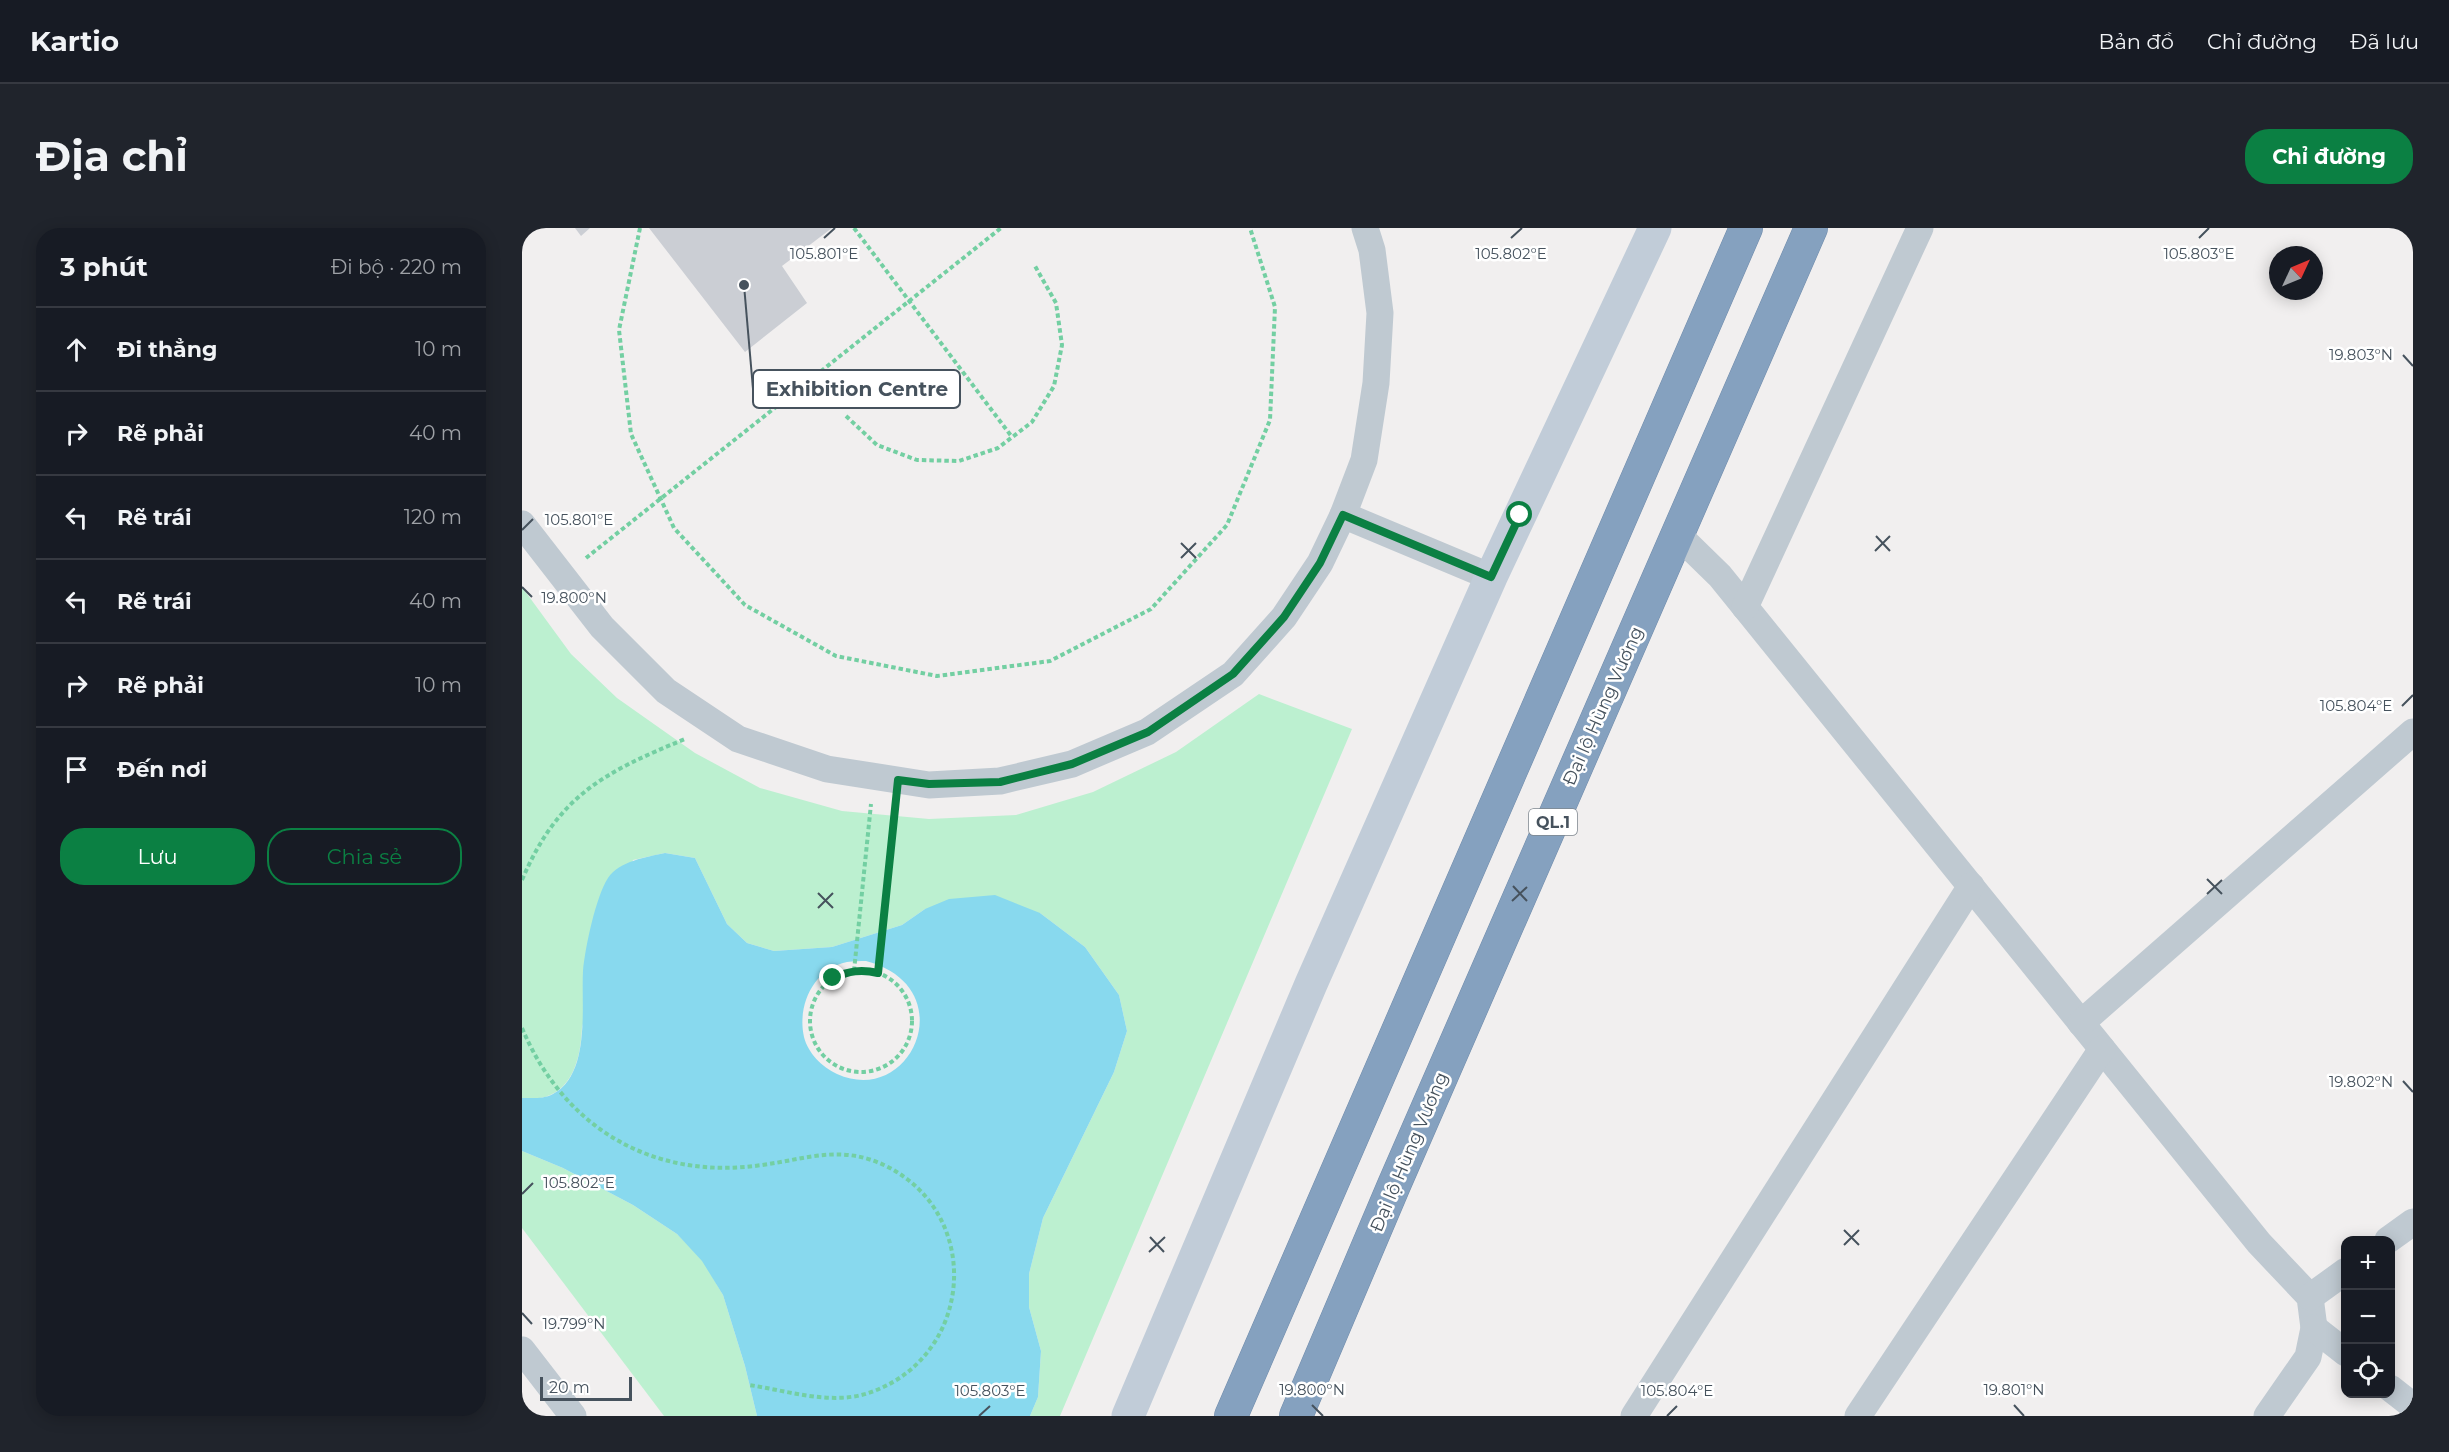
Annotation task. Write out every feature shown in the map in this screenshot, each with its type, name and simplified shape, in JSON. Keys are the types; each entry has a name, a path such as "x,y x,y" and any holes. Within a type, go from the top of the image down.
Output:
{"highway":[{"path":"1232,1416 1746,228"},
{"name":"Đại lộ Hùng Vương","path":"1296,1416 1394,1185 1811,228"}],"street":[{"path":"522,524 602,627 666,692 738,739 827,769 929,784 1000,782 1072,764 1148,732 1233,674 1284,617 1320,563 1343,515 1364,460 1376,383 1380,313 1371,250 1365,228"},
{"path":"1128,1416 1311,984 1491,577 1655,228"},
{"path":"1745,608 1920,228"},
{"path":"1343,515 1491,577"},
{"path":"1678,535 1720,576 2259,1243 2310,1297 2314,1328 2308,1357 2267,1416"},
{"path":"2081,1023 2413,732"},
{"path":"1634,1416 1971,886"},
{"path":"1858,1416 2102,1048"},
{"path":"2394,1236 2413,1222"},
{"path":"2310,1297 2341,1275"},
{"path":"2314,1328 2341,1349"},
{"path":"522,1350 573,1416"},
{"path":"2395,1391 2413,1406"}],"path":[{"path":"640,228 619,330 631,434 674,528 745,605 836,656 938,676 1050,661 1150,609 1227,525 1270,420 1275,307 1250,228"},
{"path":"854,228 1012,437"},
{"path":"562,576 1001,228"},
{"path":"846,416 877,444 917,460 959,461 998,448 1032,422 1054,386 1062,345 1056,303 1035,266"},
{"path":"522,880 533,855 552,825 574,800 603,776 634,760 718,725"},
{"path":"878,973 882,931 886,778"},
{"path":"854,971 856,939 886,778"},
{"path":"864,970 878,973 896,983 906,997 912,1014 911,1031 905,1047 894,1060 879,1069 861,1072 845,1070 831,1062 819,1050 812,1035 810,1019 813,1004 821,989 833,978 854,971 864,970"},
{"path":"522,1028 532,1052 558,1091 573,1107 629,1147 658,1158 694,1167 729,1168 763,1165 828,1153 848,1154 876,1162 903,1176 931,1204 949,1239 955,1278 953,1296 942,1332 920,1362 889,1385 854,1396 814,1397 749,1385"}],"green space":[{"path":"522,587 571,654 617,698 695,753 760,788 842,811 929,819 1016,815 1093,792 1176,752 1259,694 1352,729 1060,1416 1030,1416 1038,1397 1041,1351 1029,1307 1029,1274 1043,1218 1114,1072 1127,1031 1119,995 1085,947 1040,913 925,909 902,925 832,947 774,951 747,943 727,924 695,858 665,853 633,860 582,1027 578,1058 570,1078 563,1086 545,1097 522,1098"},
{"path":"522,1151 563,1168 633,1205 677,1234 703,1261 723,1295 745,1366 757,1416 664,1416 522,1228"}],"water":[{"path":"665,853 695,858 727,924 747,943 774,951 832,947 902,925 925,909 949,899 995,895 1040,913 1085,947 1119,995 1127,1031 1114,1072 1043,1218 1029,1274 1029,1307 1041,1351 1038,1397 1030,1416 757,1416 745,1366 723,1295 702,1261 677,1234 633,1205 563,1168 522,1151 522,1098 553,1094 565,1084 579,1056 583,1020 584,961 592,923 604,886 608,878 619,867","holes":["852,961 866,961 896,975 913,994 920,1017 916,1040 905,1060 887,1074 864,1080 837,1074 826,1068 816,1059 804,1037 803,1013 810,990 825,972"]}],"building":[{"path":"575,228 590,228 581,236"},
{"path":"649,228 832,228 782,266 807,303 745,352"}],"place":[{"name":"Exhibition Centre","path":"744,285"}],"route":[{"path":"833,978 848,972 864,970 878,973 898,780 929,784 1000,782 1072,764 1148,732 1233,674 1284,617 1320,563 1343,515 1491,577 1520,515"}]}
